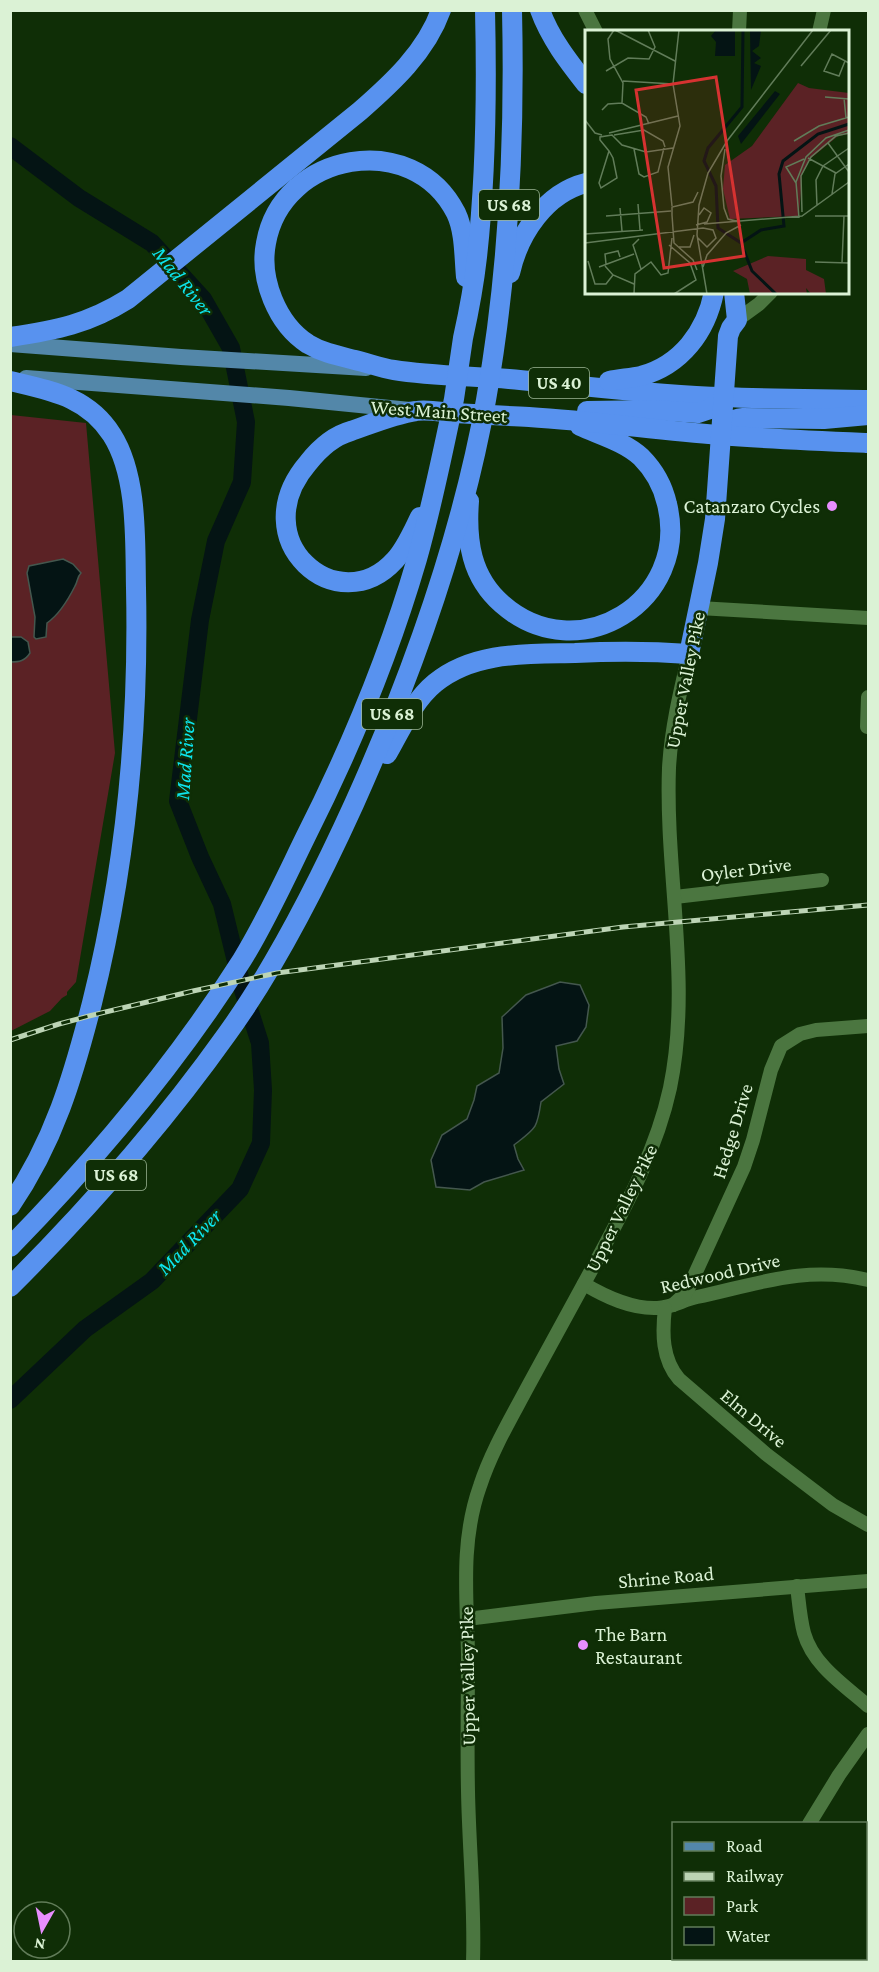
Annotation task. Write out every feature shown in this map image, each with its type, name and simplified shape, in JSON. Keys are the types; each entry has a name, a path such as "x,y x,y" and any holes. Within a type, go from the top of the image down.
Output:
{"highway":[{"path":"10,337 48,332 78,324 112,309 135,294 386,88 417,54 441,10"},
{"name":"US 68","path":"10,1247 79,1175 123,1122 191,1034 244,957 263,924 328,793 374,683 416,561 441,461 471,307 482,205 486,80 485,10"},
{"name":"US 68","path":"10,1287 102,1191 234,1023 278,953 336,843 378,750 406,679 432,604 473,461 486,398 505,262 511,192 514,73 512,10"},
{"path":"540,10 558,46 585,83"},
{"path":"394,370 324,352 307,343 293,331 274,302 265,273 264,256 270,228 282,204 298,187 320,171 334,165 351,162 384,161 413,171 439,190 456,213 460,225 466,286 464,336"},
{"path":"495,337 511,268 529,228 543,208 555,198 585,183"},
{"path":"578,385 640,376 667,365 688,348 706,321 713,294"},
{"path":"734,294 737,320"},
{"name":"Upper Valley Pike","path":"689,654 715,519 728,336 737,320"},
{"name":"West Main Street","path":"394,370 723,397 868,400"},
{"path":"10,379 51,390 80,402 94,412 114,437 123,457 132,501 136,623 136,681 130,777 114,899 96,985 76,1068 51,1134 10,1206"},
{"path":"509,416 545,409 698,413 710,410 723,397"},
{"path":"417,411 345,432 317,452 303,468 289,495 285,522 293,549 308,567 328,578 353,581 376,575 396,559 412,534 427,503 441,461"},
{"name":"West Main Street","path":"417,411 567,420 720,435 868,443"},
{"path":"720,435 728,424 743,418 824,419 868,415"},
{"path":"473,461 469,507 472,556 484,585 495,598 524,620 555,630 585,630 617,620 642,602 658,578 670,544 668,507 660,482 631,449 567,420"},
{"path":"336,843 413,708 434,684 453,670 478,661 521,654 620,651 689,654"}],"main road":[{"name":"West Main Street","path":"10,344 394,370"},
{"name":"West Main Street","path":"10,379 289,398 417,411"}],"street":[{"path":"585,10 596,30"},
{"path":"739,30 740,10"},
{"path":"819,30 824,10"},
{"path":"737,320 769,294"},
{"path":"699,608 868,618"},
{"name":"Upper Valley Pike","path":"473,1962 465,1590 468,1532 480,1486 511,1418 641,1175 660,1124 670,1087 675,1056 679,979 669,807 669,768 676,710 689,654"},
{"path":"867,727 868,698"},
{"name":"Oyler Drive","path":"675,897 822,880"},
{"name":"Hedge Drive","path":"669,1307 685,1294 690,1285 744,1167 771,1070 781,1046 800,1034 816,1030 868,1026"},
{"name":"Redwood Drive","path":"584,1284 617,1301 640,1306 669,1307 688,1299 778,1278 832,1274 868,1280"},
{"name":"Elm Drive","path":"669,1307 662,1329 670,1367 679,1379 766,1454 833,1505 868,1526"},
{"name":"Shrine Road","path":"467,1619 597,1603 868,1581"},
{"path":"797,1586 804,1633 814,1654 833,1676 868,1706"},
{"path":"810,1822 868,1734"}],"green space":[{"path":"11,415 86,423 115,753 76,982 67,995 50,1011 11,1031"}],"water":[{"path":"63,559 73,564 81,573 63,606 47,623 46,637 36,639 34,637 35,617 27,573 29,566"},
{"path":"11,637 21,637 28,642 30,653 24,659 11,662"},
{"path":"560,982 580,985 589,1005 586,1027 577,1041 556,1046 559,1069 564,1084 541,1102 534,1127 514,1145 524,1170 484,1182 470,1190 436,1187 431,1160 442,1135 467,1119 477,1086 499,1073 503,1048 502,1017 526,995"}],"waterway":[{"name":"Mad River","path":"10,146 79,198 152,243 203,299 231,348 246,422 242,482 216,541 200,620 178,801 222,904 243,990 260,1043 263,1090 261,1143 240,1189 152,1281 85,1329 10,1400"}],"railway":[{"path":"10,1040 89,1016 277,973 623,927 868,905"}],"place":[{"name":"Catanzaro Cycles","path":"832,506"},
{"name":"The Barn Restaurant","path":"583,1645"}]}
